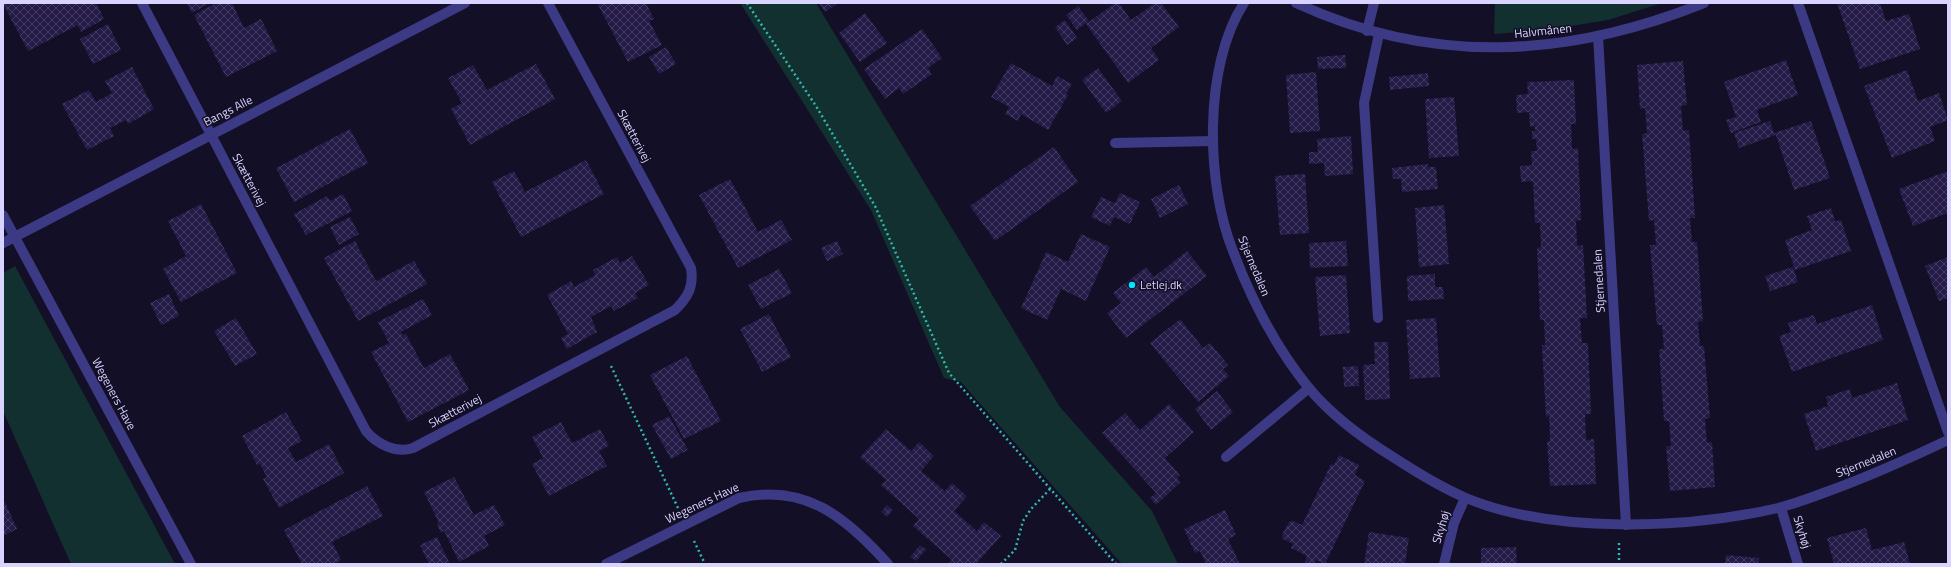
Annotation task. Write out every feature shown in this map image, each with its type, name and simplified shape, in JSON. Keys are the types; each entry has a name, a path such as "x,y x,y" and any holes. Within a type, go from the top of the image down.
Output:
{"street":[{"name":"Skætterivej","path":"142,3 366,431 375,440 388,447 401,450 413,448 675,310 687,296 691,288 691,268 548,3"},
{"name":"Bangs Alle","path":"3,243 465,3"},
{"name":"Stjernedalen","path":"1244,3 1231,28 1221,66 1214,106 1212,141 1221,212 1227,236 1242,276 1261,315 1308,388 1361,437 1406,466 1465,498 1508,510 1554,520 1626,525 1709,520 1781,508 1872,476 1948,440"},
{"name":"Halvmånen","path":"1296,3 1367,31 1379,34 1418,41 1492,48 1562,44 1645,23 1704,3"},
{"path":"1367,31 1374,3"},
{"path":"1798,3 1948,432"},
{"path":"1378,318 1364,103 1379,34"},
{"name":"Stjernedalen","path":"1598,36 1626,525"},
{"path":"1115,143 1212,141"},
{"name":"Wegeners Have","path":"3,215 191,564"},
{"path":"1226,458 1308,388"},
{"name":"Wegeners Have","path":"606,564 739,498 759,493 782,494 804,499 825,509 854,531 888,564"},
{"name":"Skyhøj","path":"1444,564 1454,523 1465,498"},
{"name":"Skyhøj","path":"1781,508 1798,564"}],"path":[{"path":"747,3 816,106 875,206 949,373 1116,564"},
{"path":"603,348 705,564"},
{"path":"1001,564 1015,550 1023,521 1031,509 1050,489"}],"green space":[{"path":"740,3 816,3 1060,407 1152,511 1178,564 1122,564 961,382 944,378 871,210"},
{"path":"1495,3 1662,3 1608,20 1546,30 1494,34"},
{"path":"15,266 175,564 71,564 3,411 3,273"}],"building":[{"path":"96,3 104,19 81,32 78,25 28,51 3,4"},
{"path":"187,3 210,3 192,13"},
{"path":"216,3 232,3 244,28 261,19 277,51 226,77 194,15"},
{"path":"597,3 646,3 654,19 649,21 662,45 628,62"},
{"path":"819,3 838,3 825,12"},
{"path":"1115,3 1119,3 1131,20 1155,3 1161,3 1179,27 1151,48 1159,60 1128,83 1086,24"},
{"path":"1837,3 1880,3 1886,21 1909,14 1920,49 1860,69"},
{"path":"1078,6 1089,21 1077,30 1066,15"},
{"path":"865,13 887,43 860,62 839,33"},
{"path":"1065,20 1077,38 1067,45 1055,27"},
{"path":"108,24 121,50 93,64 80,39"},
{"path":"922,29 942,58 928,68 932,74 903,94 899,88 885,99 864,69"},
{"path":"666,47 676,64 659,74 649,57"},
{"path":"1345,55 1346,68 1318,69 1317,57"},
{"path":"1786,60 1798,95 1757,110 1761,122 1731,133 1726,120 1736,117 1724,82"},
{"path":"1683,61 1687,105 1681,106 1683,131 1689,130 1695,218 1690,218 1692,242 1697,242 1703,321 1698,322 1700,346 1704,346 1710,418 1705,419 1707,443 1712,442 1715,487 1670,491 1666,446 1671,446 1669,421 1664,421 1659,349 1664,349 1662,325 1657,325 1650,245 1656,245 1654,220 1649,221 1642,134 1647,133 1645,108 1640,109 1637,65"},
{"path":"1011,63 1052,86 1057,76 1072,84 1066,94 1068,95 1048,130 1021,114 1018,121 1005,114 1009,107 991,97"},
{"path":"536,64 555,99 470,145 451,109 462,103 448,78 473,65 487,90"},
{"path":"132,67 154,109 128,124 126,120 110,128 114,136 87,150 62,104 89,90 96,102 112,93 105,81"},
{"path":"1098,68 1122,101 1106,113 1082,80"},
{"path":"1907,70 1918,101 1939,93 1948,120 1930,127 1935,141 1892,158 1864,86"},
{"path":"1316,72 1320,131 1290,133 1286,75"},
{"path":"1428,73 1429,86 1390,90 1389,77"},
{"path":"1574,80 1576,124 1571,124 1572,149 1578,148 1581,220 1576,221 1577,246 1583,245 1587,318 1580,318 1582,343 1588,343 1591,414 1585,414 1586,440 1594,439 1596,484 1550,486 1547,441 1550,441 1549,416 1546,417 1542,345 1545,345 1544,320 1540,320 1537,248 1541,247 1540,223 1535,223 1533,181 1521,182 1520,166 1532,165 1531,151 1537,151 1536,139 1532,139 1532,131 1535,131 1535,126 1530,127 1529,112 1517,113 1516,95 1528,94 1527,82"},
{"path":"1454,97 1459,156 1429,158 1425,99"},
{"path":"1770,121 1774,133 1811,121 1830,178 1794,190 1776,135 1739,148 1734,133"},
{"path":"350,129 368,163 294,202 276,168"},
{"path":"1351,136 1353,174 1325,176 1324,163 1309,164 1309,152 1318,152 1317,139"},
{"path":"1054,147 1078,182 995,241 970,206"},
{"path":"586,160 604,194 521,237 492,182 514,171 525,192"},
{"path":"1428,164 1428,167 1436,167 1438,189 1402,192 1401,179 1393,179 1392,168"},
{"path":"1948,171 1948,213 1913,226 1899,189"},
{"path":"1305,174 1309,233 1280,235 1275,176"},
{"path":"730,179 758,232 781,220 792,240 738,268 699,195"},
{"path":"1179,185 1188,204 1160,218 1151,199"},
{"path":"1120,193 1140,202 1130,224 1114,217 1110,226 1091,217 1101,197 1115,203"},
{"path":"343,194 352,211 306,235 294,214 327,196 330,201"},
{"path":"201,204 237,273 181,302 163,269 186,256 168,221"},
{"path":"1444,205 1449,264 1419,267 1415,208"},
{"path":"1831,208 1835,221 1841,220 1851,251 1795,270 1785,240 1812,230 1807,216"},
{"path":"350,217 359,234 339,245 330,227"},
{"path":"1081,234 1110,247 1086,301 1061,289 1047,320 1021,308 1046,252 1068,262"},
{"path":"355,241 376,281 414,261 427,284 358,321 324,258"},
{"path":"837,241 843,254 827,261 821,248"},
{"path":"1346,241 1348,266 1310,268 1309,243"},
{"path":"1187,251 1207,276 1126,338 1107,313 1121,303 1113,293 1146,267 1154,277"},
{"path":"632,256 649,285 635,293 638,298 614,311 611,306 591,317 597,332 567,349 561,338 568,334 547,295 571,281 574,287 595,275 593,270 617,257 620,263"},
{"path":"1948,257 1948,298 1939,301 1925,266"},
{"path":"1793,267 1798,282 1770,291 1765,276"},
{"path":"779,269 792,293 761,309 748,285"},
{"path":"1435,274 1435,287 1443,287 1444,299 1408,301 1407,276"},
{"path":"1346,275 1350,333 1320,336 1315,277"},
{"path":"169,294 179,316 161,325 150,303"},
{"path":"423,299 432,315 401,332 402,335 406,334 424,368 450,354 469,390 408,422 371,352 389,343 378,322"},
{"path":"1872,305 1883,340 1792,372 1779,336 1791,332 1788,323 1814,315 1817,324"},
{"path":"769,314 791,357 762,372 740,329"},
{"path":"236,318 257,354 235,366 214,331"},
{"path":"1436,318 1440,377 1410,379 1406,320"},
{"path":"1180,319 1203,348 1210,343 1228,365 1223,369 1229,376 1198,402 1150,343"},
{"path":"1374,342 1388,342 1390,399 1365,400 1363,365 1375,364"},
{"path":"687,356 721,421 684,439 650,375"},
{"path":"1358,366 1359,386 1344,387 1343,367"},
{"path":"1897,383 1908,420 1816,451 1804,414 1828,406 1826,397 1850,389 1852,398"},
{"path":"1217,391 1233,412 1211,430 1195,409"},
{"path":"1169,404 1194,432 1165,458 1180,475 1177,478 1181,482 1156,505 1150,498 1156,493 1102,433 1125,413 1140,430"},
{"path":"286,412 302,441 288,448 296,462 329,444 344,473 279,508 263,479 267,477 260,464 257,465 242,436"},
{"path":"669,416 688,450 671,459 652,425"},
{"path":"561,422 572,443 600,429 609,446 599,451 607,466 549,496 532,464 543,458 532,437"},
{"path":"886,429 911,451 919,442 934,456 921,471 945,491 952,483 967,496 954,511 977,531 984,522 1001,536 976,564 948,564 952,560 913,526 919,519 881,485 886,480 860,457"},
{"path":"1339,455 1359,465 1355,475 1365,481 1325,564 1316,560 1314,564 1309,564 1305,562 1307,556 1291,548 1293,544 1283,539 1282,535 1289,522 1293,521 1302,525 1331,464 1334,465"},
{"path":"454,477 474,515 494,505 505,525 484,536 489,546 459,562 444,531 441,533 437,524 439,523 424,492"},
{"path":"367,486 383,516 332,542 341,560 335,564 302,564 284,530"},
{"path":"5,502 17,529 3,536 3,504"},
{"path":"887,505 893,510 887,517 881,512"},
{"path":"1225,510 1236,535 1228,539 1240,564 1206,564 1200,551 1195,553 1184,529"},
{"path":"1866,528 1872,550 1904,542 1910,564 1834,564 1827,538"},
{"path":"1369,532 1409,538 1405,564 1364,564"},
{"path":"437,537 450,564 429,564 420,545"},
{"path":"920,545 926,550 916,561 910,557"},
{"path":"1516,547 1517,564 1481,564 1481,548"},
{"path":"1726,555 1759,558 1758,564 1725,564"}],"place":[{"name":"Letlej.dk","path":"1132,285"}]}
